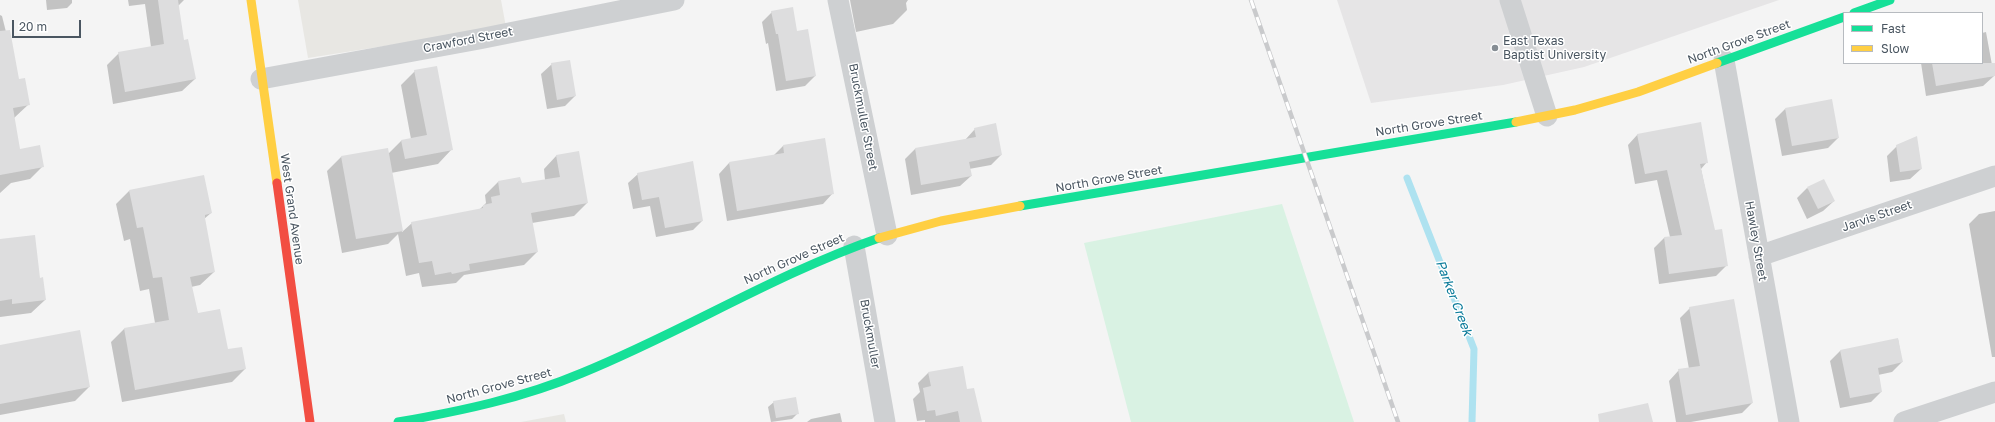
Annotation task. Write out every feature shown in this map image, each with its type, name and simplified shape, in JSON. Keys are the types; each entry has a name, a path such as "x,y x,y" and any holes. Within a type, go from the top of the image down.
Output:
{"main road":[{"name":"West Grand Avenue","path":"251,0 310,422"},
{"path":"1857,12 1890,0"},
{"name":"North Grove Street","path":"398,422 502,400 580,375 637,349 782,275 854,246 887,235 986,213 1547,116 1638,92 1843,17"}],"street":[{"name":"Crawford Street","path":"261,78 479,39 674,0"},
{"name":"Bruckmuller Street","path":"838,0 887,235"},
{"path":"1510,0 1547,116"},
{"name":"Hawley Street","path":"1724,60 1788,422"},
{"name":"Jarvis Street","path":"1759,256 1995,176"},
{"name":"Bruckmuller","path":"854,246 885,422"},
{"path":"1904,422 1995,392"}],"shaded area":[{"path":"298,0 501,0 506,27 308,58"},
{"name":"East Texas Baptist University","path":"1337,0 1779,0 1584,67 1503,85 1371,103"},
{"path":"564,414 566,422 521,422"}],"green space":[{"path":"1282,204 1354,422 1131,422 1084,243"}],"building":[{"path":"158,0 178,0 184,40 188,39 196,79 125,92 118,52 164,44"},
{"path":"793,7 797,31 808,29 816,76 786,81 778,34 776,34 771,11"},
{"path":"10,30 19,79 25,78 30,105 13,108 20,149 40,145 44,167 0,175 0,31"},
{"path":"570,60 576,96 557,100 551,63"},
{"path":"1995,63 1995,76 1936,86 1932,64"},
{"path":"437,66 453,150 405,159 401,140 427,135 414,70"},
{"path":"1832,99 1839,138 1792,146 1785,108"},
{"path":"1701,122 1708,163 1700,164 1715,230 1722,229 1728,266 1669,274 1664,237 1682,235 1667,170 1645,174 1637,134"},
{"path":"996,123 1002,155 969,162 972,176 921,185 915,148 976,137 974,128"},
{"path":"1917,136 1922,169 1900,172 1896,145"},
{"path":"825,138 834,194 737,211 729,162 784,153 783,145"},
{"path":"388,148 403,231 356,239 341,156"},
{"path":"579,151 588,203 531,213 538,252 469,264 470,270 452,274 451,272 435,275 432,261 419,263 411,222 483,208 483,205 492,203 491,197 500,195 498,181 520,177 522,183 560,177 556,155"},
{"path":"693,161 703,221 665,228 659,197 642,200 637,173"},
{"path":"204,175 212,213 205,215 205,218 215,272 190,277 198,313 220,309 228,349 242,347 246,369 135,390 124,328 169,320 162,277 153,278 143,227 137,228 129,190"},
{"path":"1824,179 1835,201 1818,209 1807,187"},
{"path":"35,235 40,278 43,277 46,300 12,304 12,299 0,301 0,239"},
{"path":"1734,299 1753,403 1686,415 1678,369 1700,366 1689,307"},
{"path":"80,330 90,387 0,404 0,345"},
{"path":"1898,338 1903,362 1878,368 1882,392 1850,398 1840,350"},
{"path":"963,366 967,389 974,388 982,422 960,422 958,411 936,416 935,410 927,411 923,388 931,386 928,372"},
{"path":"796,397 799,414 776,418 773,401"},
{"path":"1648,403 1653,422 1599,422 1598,414"}],"waterway":[{"name":"Parker Creek","path":"1407,178 1474,349 1472,422"}],"railway":[{"path":"1251,0 1398,422"}],"traffic: fast":[{"path":"1857,12 1890,0"},
{"path":"1717,63 1843,17"},
{"path":"1020,206 1516,122"},
{"path":"398,422 492,403 560,382 656,340 803,269 841,252 879,238"}],"traffic: slow":[{"path":"251,0 277,183"},
{"path":"1516,122 1575,110 1638,92 1717,63"},
{"path":"879,238 941,221 1020,206"}],"traffic: jam":[{"path":"277,183 310,422"}],"place":[{"name":"East Texas Baptist University","path":"1495,48"}]}
